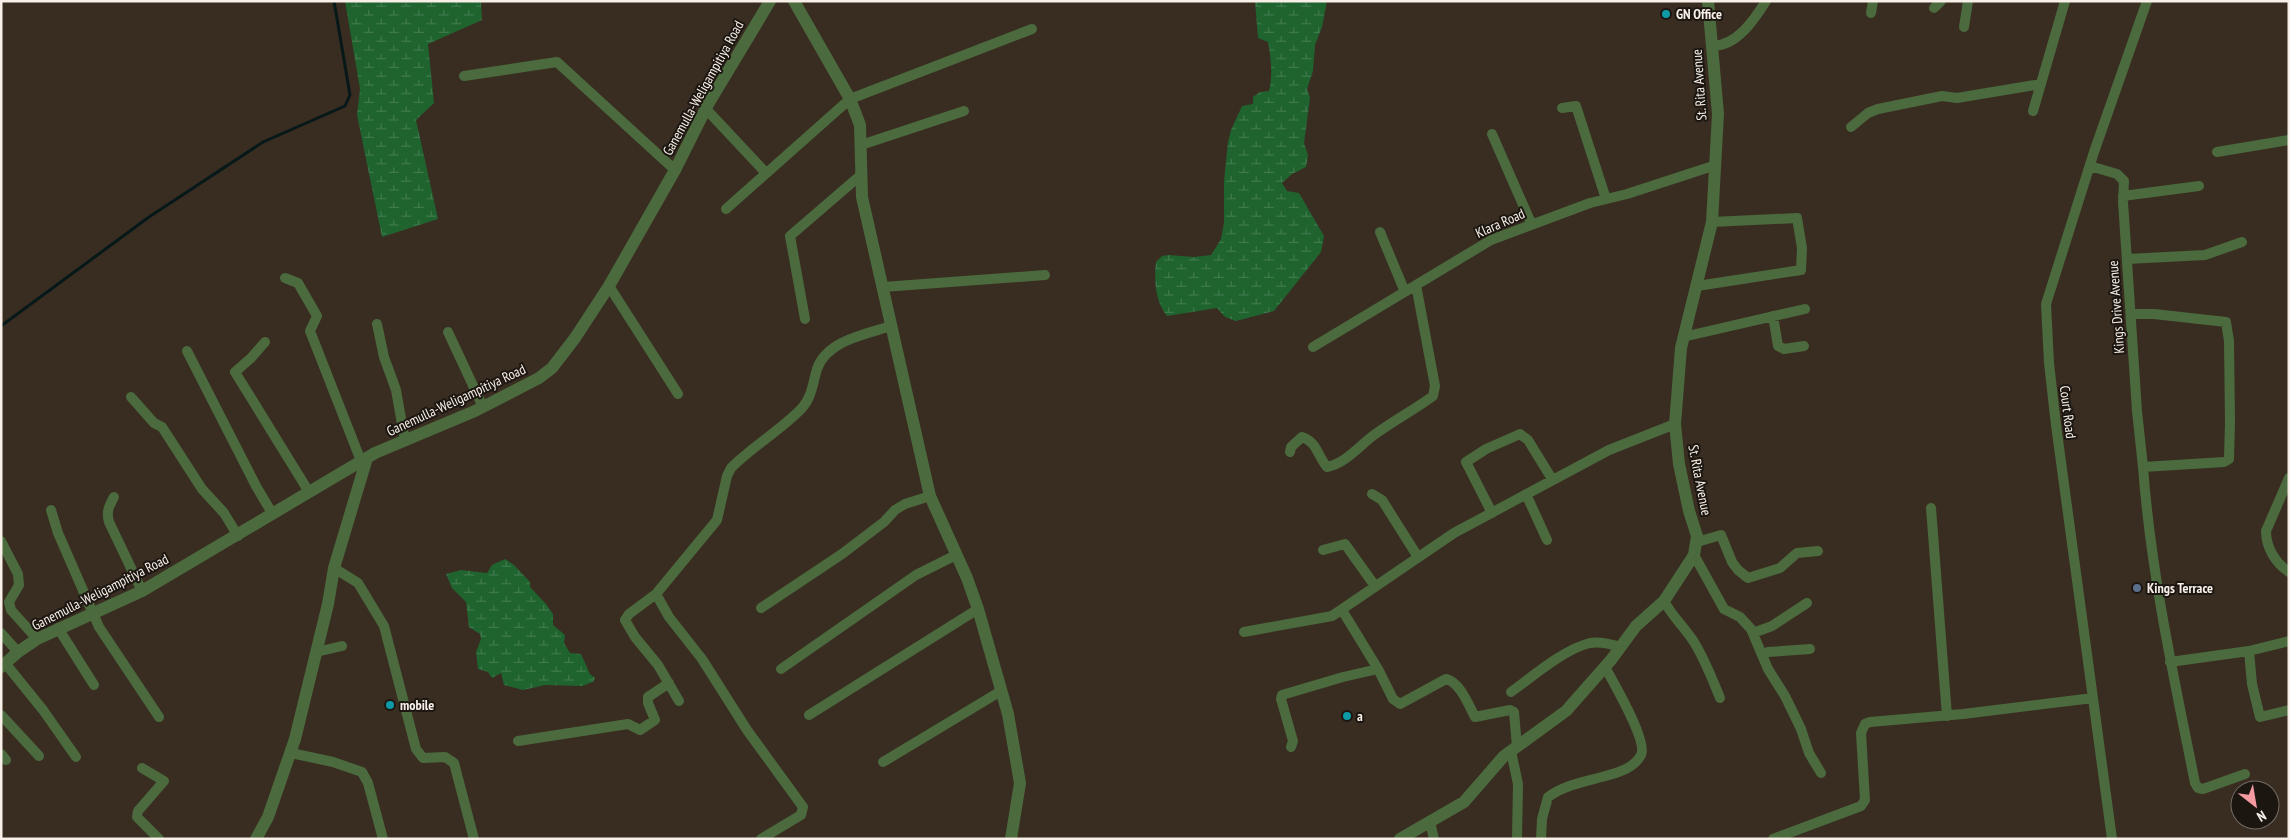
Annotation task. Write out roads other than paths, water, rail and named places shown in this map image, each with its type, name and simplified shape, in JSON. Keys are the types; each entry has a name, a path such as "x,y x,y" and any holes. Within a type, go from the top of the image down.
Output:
{"street":[{"name":"Ganemulla-Weligampitiya Road","path":"3,665 37,639 142,591 238,536 272,512 364,459 417,434 483,407 539,378 552,368 576,338 609,286 675,170 706,108 770,1"},
{"path":"794,1 850,99 860,125 862,197 930,496 978,609 1008,714 1020,783 1011,839"},
{"name":"St. Rita Avenue","path":"1400,839 1464,802 1504,756 1566,711 1605,667 1636,626 1664,601 1694,555 1697,536 1689,511 1679,464 1675,424 1684,337 1712,222 1718,114 1708,1"},
{"path":"1712,46 1726,43 1737,36 1749,26 1766,1"},
{"path":"1871,13 1873,1"},
{"path":"1964,27 1968,1"},
{"path":"2033,112 2065,1"},
{"name":"Court Road","path":"2112,839 2049,363 2046,304 2090,166 2147,1"},
{"path":"726,209 850,99 1032,29"},
{"path":"464,76 557,62 675,170"},
{"path":"1851,127 1868,113 1878,110 1942,96 1957,98 2041,84"},
{"path":"1562,108 1576,106 1606,199"},
{"path":"706,108 766,173"},
{"path":"861,145 964,111"},
{"path":"1492,134 1531,223"},
{"path":"2217,152 2289,140"},
{"name":"Klara Road","path":"1313,347 1491,240 1531,223 1716,165"},
{"name":"Kings Drive Avenue","path":"2090,166 2117,174 2124,182 2123,196 2137,411 2155,570 2170,662"},
{"path":"804,319 790,236 862,174"},
{"path":"2123,196 2199,186"},
{"path":"1697,286 1801,270 1802,248 1797,218 1712,222"},
{"path":"1380,232 1405,292"},
{"path":"2127,259 2205,255 2242,242"},
{"path":"882,287 1045,275"},
{"path":"256,839 268,817 291,753 328,604 334,568 364,459 310,332 317,316 298,284 284,278"},
{"path":"1290,452 1291,447 1302,436 1316,445 1322,461 1327,467 1333,466 1343,461 1373,436 1433,396 1435,386 1416,285"},
{"path":"609,286 678,394"},
{"path":"1684,337 1805,308"},
{"path":"2131,314 2154,314 2226,322 2229,341 2229,459 2224,462 2143,467"},
{"path":"1773,316 1778,346 1784,349 1804,346"},
{"path":"377,324 384,357 396,390 405,441"},
{"path":"679,701 658,665 634,637 625,620 656,594 717,520 727,476 731,468 777,431 807,402 818,367 824,357 846,341 891,326"},
{"path":"448,332 483,407"},
{"path":"265,342 252,358 235,372 309,492"},
{"path":"187,351 256,486 272,512"},
{"path":"131,398 154,423 162,427 202,490 224,513 238,536"},
{"path":"1244,632 1332,616 1454,533 1609,450 1675,424"},
{"path":"1492,513 1466,462 1486,449 1520,434 1528,440 1552,479"},
{"path":"2289,478 2266,531 2266,538 2272,553 2280,565 2289,572"},
{"path":"1372,494 1382,500 1418,557"},
{"path":"1526,494 1547,540"},
{"path":"761,608 842,554 884,522 895,510 930,496"},
{"path":"114,497 107,515 109,522 142,591"},
{"path":"1931,508 1947,716"},
{"path":"51,510 66,554 93,613 109,643 159,717"},
{"path":"1697,542 1721,535 1738,570 1750,578 1780,568 1797,553 1818,551"},
{"path":"1,541 18,574 19,584 8,602 11,610 37,639"},
{"path":"1323,550 1345,544 1375,586"},
{"path":"781,669 916,575 956,555"},
{"path":"1694,555 1724,609 1740,617 1752,633 1800,729 1809,753 1821,773"},
{"path":"334,568 358,583 384,626 416,749 423,758 446,757 454,763 474,839"},
{"path":"656,594 669,617 702,660 747,730 802,807 801,815 761,839"},
{"path":"1664,601 1672,615 1693,641 1708,666 1720,698"},
{"path":"1752,633 1772,626 1807,603"},
{"path":"809,715 978,609"},
{"path":"1342,610 1394,699 1400,704 1446,679 1451,680 1458,686 1475,717 1510,710 1514,712 1516,722 1514,749 1518,784 1517,839"},
{"path":"58,628 94,685"},
{"path":"1,633 18,652"},
{"path":"2245,774 2203,789 2198,788 2195,783 2170,662 2248,651 2289,641"},
{"path":"1511,692 1573,650 1590,643 1607,643 1620,647"},
{"path":"316,652 342,646"},
{"path":"1762,655 1768,652 1810,649"},
{"path":"2248,651 2252,684 2260,717 2289,710"},
{"path":"3,665 43,710 76,756"},
{"path":"1541,839 1542,819 1548,797 1573,784 1624,771 1637,761 1642,753 1642,743 1634,723 1605,667"},
{"path":"1291,747 1293,741 1281,699 1282,695 1343,677 1378,670"},
{"path":"518,741 628,724 640,730 655,720 648,703 648,697 670,683"},
{"path":"883,762 1001,691"},
{"path":"1773,839 1861,806 1866,800 1861,733 1865,724 2093,698"},
{"path":"1,715 39,756"},
{"path":"291,753 332,762 362,772 368,783 383,839"},
{"path":"142,768 164,782 138,811 137,817 159,839"},
{"path":"1430,822 1434,839"}],"waterway":[{"path":"1,326 149,217 263,142 345,106 350,95 334,1"}],"place":[{"name":"GN Office","path":"1666,14"},
{"name":"Kings Terrace","path":"2137,588"},
{"name":"mobile","path":"390,705"},
{"name":"a","path":"1347,716"}]}
